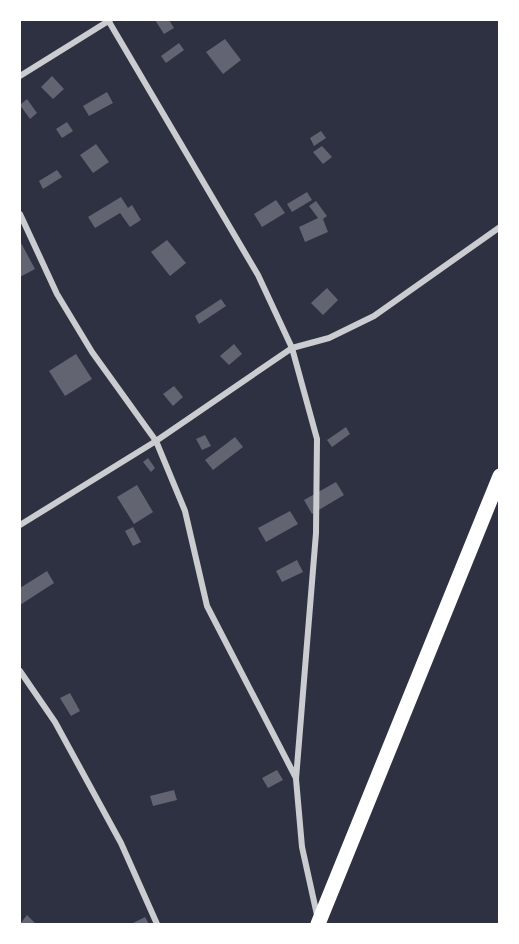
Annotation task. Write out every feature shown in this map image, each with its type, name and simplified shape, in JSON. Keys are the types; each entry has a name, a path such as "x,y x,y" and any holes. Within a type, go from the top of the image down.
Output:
{"highway":[{"path":"318,924 499,480"}],"street":[{"path":"20,76 109,20 258,275 292,348 316,439 316,533 296,779 302,847 318,924"},
{"path":"20,214 57,294 92,352 156,441 185,511 207,606 296,779"},
{"path":"20,525 156,441 292,348 329,338 374,316 500,227"},
{"path":"20,671 55,722 115,833 157,924"}],"building":[{"path":"155,20 169,20 174,28 164,34"},
{"path":"225,39 241,60 223,74 206,52"},
{"path":"179,43 184,50 166,63 161,56"},
{"path":"52,76 64,89 53,99 41,87"},
{"path":"107,92 113,103 89,116 83,106"},
{"path":"27,99 37,113 30,119 20,105"},
{"path":"67,122 73,131 62,138 56,129"},
{"path":"321,131 326,138 314,146 310,138"},
{"path":"96,144 109,162 93,173 80,155"},
{"path":"322,146 332,157 323,164 313,152"},
{"path":"57,170 62,177 43,189 39,181"},
{"path":"307,192 312,200 292,212 287,204"},
{"path":"121,197 128,208 132,205 141,220 130,227 120,213 95,228 88,217"},
{"path":"276,200 285,213 262,227 254,214"},
{"path":"316,201 327,216 323,219 328,232 305,242 299,227 318,218 309,206"},
{"path":"167,240 186,263 170,276 151,252"},
{"path":"20,241 35,269 20,277"},
{"path":"327,288 338,300 323,315 311,303"},
{"path":"221,299 226,306 199,324 195,316"},
{"path":"234,344 242,354 229,365 220,356"},
{"path":"76,354 92,379 65,396 49,371"},
{"path":"174,386 183,397 173,406 163,394"},
{"path":"346,427 350,434 332,447 327,440"},
{"path":"205,435 211,446 202,450 196,439"},
{"path":"235,437 243,447 213,470 205,460"},
{"path":"148,458 155,468 151,472 143,462"},
{"path":"336,482 344,495 312,514 304,500"},
{"path":"137,485 153,512 134,524 117,497"},
{"path":"290,511 298,524 266,542 258,528"},
{"path":"133,527 141,542 133,546 125,531"},
{"path":"297,560 303,572 282,582 276,571"},
{"path":"47,571 54,583 20,605 20,588"},
{"path":"70,693 80,711 71,716 60,698"},
{"path":"277,770 283,780 268,788 262,778"},
{"path":"174,790 177,800 153,806 150,796"},
{"path":"27,915 36,924 20,924"},
{"path":"145,917 149,924 131,924"}]}
